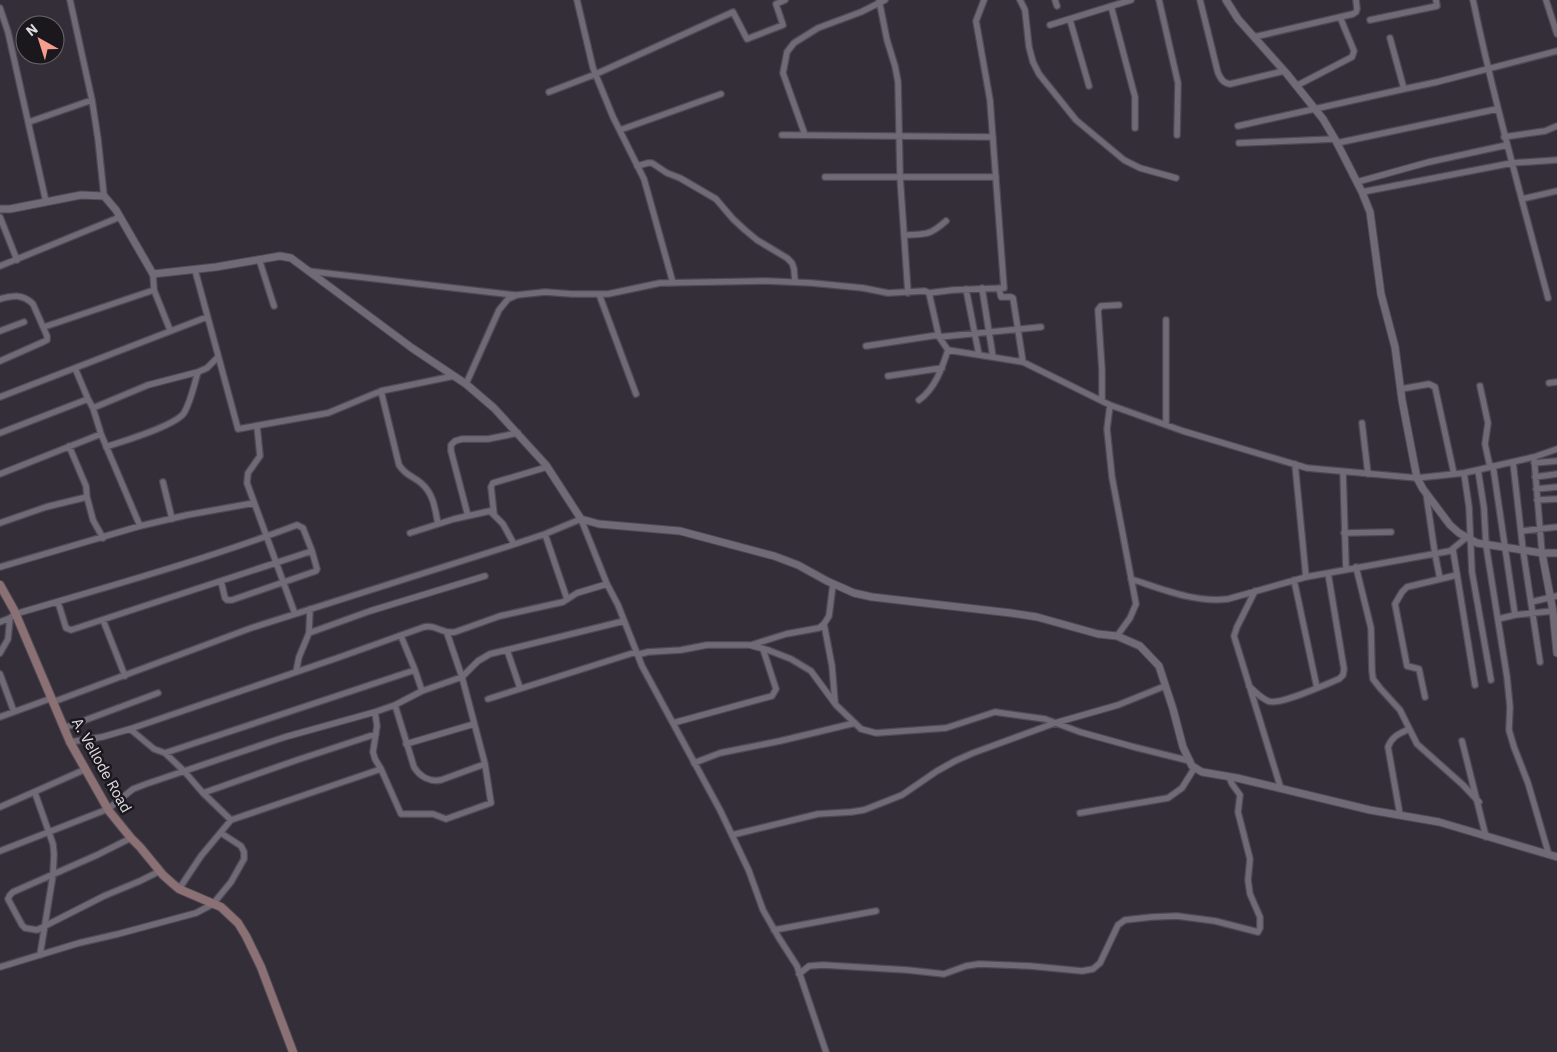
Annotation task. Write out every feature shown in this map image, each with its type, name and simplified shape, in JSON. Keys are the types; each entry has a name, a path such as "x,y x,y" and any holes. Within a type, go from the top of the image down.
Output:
{"main road":[{"name":"A. Vellode Road","path":"1,589 53,700 70,742 108,808 131,838 179,889 221,907 238,923 261,967 294,1052"}],"street":[{"path":"70,0 92,100 104,196 120,217 153,274 154,290 170,330"},
{"path":"577,0 596,74 644,179 674,283"},
{"path":"549,92 596,74 733,12 747,39 774,29 783,25 776,4 785,0"},
{"path":"308,271 517,295 545,292 599,294 660,284 767,281 863,288 888,293 925,291 929,294 966,289 1004,288 990,100 976,20 984,0"},
{"path":"1020,0 1025,10 1029,47 1033,62 1040,74 1076,120 1124,160 1140,168 1176,178"},
{"path":"1050,25 1131,0"},
{"path":"1159,0 1178,83 1177,135"},
{"path":"1200,0 1218,73 1225,83 1230,84 1284,71"},
{"path":"1226,0 1238,19 1323,119 1357,182 1370,212 1381,294 1395,347 1416,478 1450,525 1477,543 1542,553 1557,553"},
{"path":"1254,37 1356,12 1356,0"},
{"path":"1370,20 1437,6 1436,0"},
{"path":"1473,0 1506,145 1548,298"},
{"path":"1546,0 1557,34"},
{"path":"805,135 783,73 787,52 794,43 805,35 818,28 861,12 881,1 887,40 898,82 900,176 908,292"},
{"path":"1111,6 1135,97 1134,128"},
{"path":"0,8 8,32 46,202"},
{"path":"1296,86 1352,57 1354,51 1340,17"},
{"path":"1070,20 1089,86"},
{"path":"1390,38 1404,89"},
{"path":"1238,126 1404,89 1557,51"},
{"path":"620,130 721,94"},
{"path":"28,122 92,100"},
{"path":"1239,144 1336,141 1497,109"},
{"path":"1504,137 1545,131 1557,126"},
{"path":"782,135 993,137"},
{"path":"1357,182 1428,162 1506,145"},
{"path":"1362,192 1512,164 1557,160"},
{"path":"637,166 652,163 667,173 716,198 733,219 745,230 792,263 795,282"},
{"path":"824,177 996,177"},
{"path":"1522,199 1557,191"},
{"path":"0,209 10,209 81,195 104,196"},
{"path":"0,217 18,260"},
{"path":"0,266 120,217"},
{"path":"904,235 926,234 934,231 946,221"},
{"path":"153,274 195,270 280,256 291,258 412,348 466,384 494,408 518,433 547,467 581,519 638,655 732,834 749,871 763,910 797,966 826,1052"},
{"path":"259,259 274,306"},
{"path":"195,270 237,427 241,430 328,413 381,392 454,376"},
{"path":"982,288 993,357"},
{"path":"999,288 1001,297 1013,298 1023,362"},
{"path":"966,289 979,355"},
{"path":"44,328 154,290"},
{"path":"599,294 636,394"},
{"path":"929,294 939,336 948,350 1023,362 1110,405 1307,468 1416,478 1464,473 1513,462 1534,460 1557,461"},
{"path":"0,300 12,295 30,301 47,336 47,340 0,361"},
{"path":"466,384 499,310 508,299 517,295"},
{"path":"1102,401 1098,310 1101,306 1119,304"},
{"path":"0,397 207,317"},
{"path":"1166,320 1166,424"},
{"path":"0,331 24,322"},
{"path":"866,346 939,336 1041,327"},
{"path":"918,400 932,389 948,350"},
{"path":"93,408 148,385 198,372 207,368 218,357"},
{"path":"75,368 93,408 100,434 140,526"},
{"path":"888,376 942,368"},
{"path":"106,447 178,419 184,412 198,372"},
{"path":"1549,383 1557,382"},
{"path":"1401,389 1429,384 1435,387 1454,474"},
{"path":"1480,386 1488,423 1485,444 1506,548 1515,615"},
{"path":"381,392 399,466 404,473 420,482 428,490 432,496 438,524"},
{"path":"0,433 88,399"},
{"path":"1110,405 1107,429 1112,477 1136,604 1130,618 1117,636"},
{"path":"1362,423 1368,474"},
{"path":"257,426 260,456 246,479 295,614"},
{"path":"468,516 450,451 451,446 455,441 462,439 488,439 518,433"},
{"path":"0,474 100,434"},
{"path":"69,446 86,486 93,520 103,538"},
{"path":"1534,460 1557,449"},
{"path":"1534,460 1542,553 1554,596 1553,611 1557,653"},
{"path":"1513,462 1523,550 1540,662"},
{"path":"1295,464 1306,577"},
{"path":"494,514 491,486 493,483 547,467"},
{"path":"1478,470 1484,508 1486,545 1509,692 1509,730 1528,784 1548,855"},
{"path":"1343,472 1346,569"},
{"path":"1464,473 1472,572 1491,680"},
{"path":"1535,477 1557,474"},
{"path":"163,482 172,519"},
{"path":"1536,489 1557,487"},
{"path":"1426,493 1440,579"},
{"path":"0,523 46,507 87,497"},
{"path":"1537,500 1557,498"},
{"path":"0,567 140,526 254,504"},
{"path":"410,533 490,511 507,529 514,544"},
{"path":"0,717 125,676 251,628 545,534 581,519 599,524 680,531 774,556 798,565 854,593 872,597 1011,612 1098,634 1117,636 1140,646 1159,666 1183,747 1192,764"},
{"path":"0,622 13,616 297,525 303,528 312,552 316,571 232,600 225,598 221,581"},
{"path":"1521,531 1557,527"},
{"path":"1344,533 1392,532"},
{"path":"545,534 567,599"},
{"path":"1131,579 1181,595 1216,601 1306,577 1453,550 1469,538"},
{"path":"1453,550 1476,685"},
{"path":"58,602 68,630 312,552"},
{"path":"1356,567 1371,628 1372,672 1374,680 1400,710 1417,744 1463,785 1478,802"},
{"path":"1249,686 1268,701 1273,702 1300,695 1343,675 1344,669 1328,573"},
{"path":"1425,697 1419,668 1407,666 1395,604 1397,598 1407,587 1457,575"},
{"path":"308,633 370,611 485,576"},
{"path":"1294,580 1317,688"},
{"path":"70,742 102,737 130,729 430,625 447,633 500,616 563,602 577,593 607,584"},
{"path":"749,645 786,634 819,628 824,624 828,616 833,584"},
{"path":"1255,591 1236,627 1234,636 1281,789"},
{"path":"1531,602 1554,596"},
{"path":"296,672 299,657 308,633 310,609"},
{"path":"1498,619 1515,615 1553,611"},
{"path":"0,653 8,638 13,616"},
{"path":"103,620 125,676"},
{"path":"0,851 108,808 133,789 285,737 375,712 422,691 462,678 484,656 624,621"},
{"path":"824,624 832,666 836,704"},
{"path":"375,712 377,726 373,752 401,814 433,814 446,819 491,803 485,764 462,678 447,633"},
{"path":"401,636 422,691"},
{"path":"488,699 520,688 648,652 680,650 707,645 749,645 791,659 811,671 836,704 855,723 861,728 876,733 946,728 995,712 1044,719 1080,732 1192,764 1202,772 1438,822 1557,857"},
{"path":"673,723 772,696 776,689 763,649"},
{"path":"507,650 520,688"},
{"path":"165,753 415,670"},
{"path":"0,674 14,712"},
{"path":"732,834 818,814 864,810 902,795 955,761 1055,723 1118,705 1165,686"},
{"path":"64,728 158,693"},
{"path":"394,705 417,773 431,780 441,780 485,764"},
{"path":"694,763 720,753 855,723"},
{"path":"406,744 474,724"},
{"path":"130,729 154,749 165,753 231,820"},
{"path":"1400,815 1388,747 1395,736 1409,729"},
{"path":"203,793 376,734"},
{"path":"1462,741 1486,837"},
{"path":"1080,812 1168,798 1182,788 1192,764"},
{"path":"179,889 201,856 231,820 382,769"},
{"path":"0,807 86,770"},
{"path":"799,974 809,966 823,965 944,974 966,966 979,964 1082,971 1092,969 1100,963 1118,925 1125,920 1152,917 1176,916 1215,921 1258,932 1260,917 1250,894 1248,880 1250,859 1238,812 1240,795 1229,777"},
{"path":"35,793 53,844 54,854 46,926 40,955"},
{"path":"0,967 79,943 196,913 213,904 232,882 244,859 244,852 240,846 221,833"},
{"path":"131,838 13,892 8,900 25,928 37,930 104,896 160,871"},
{"path":"774,930 876,911"}]}
